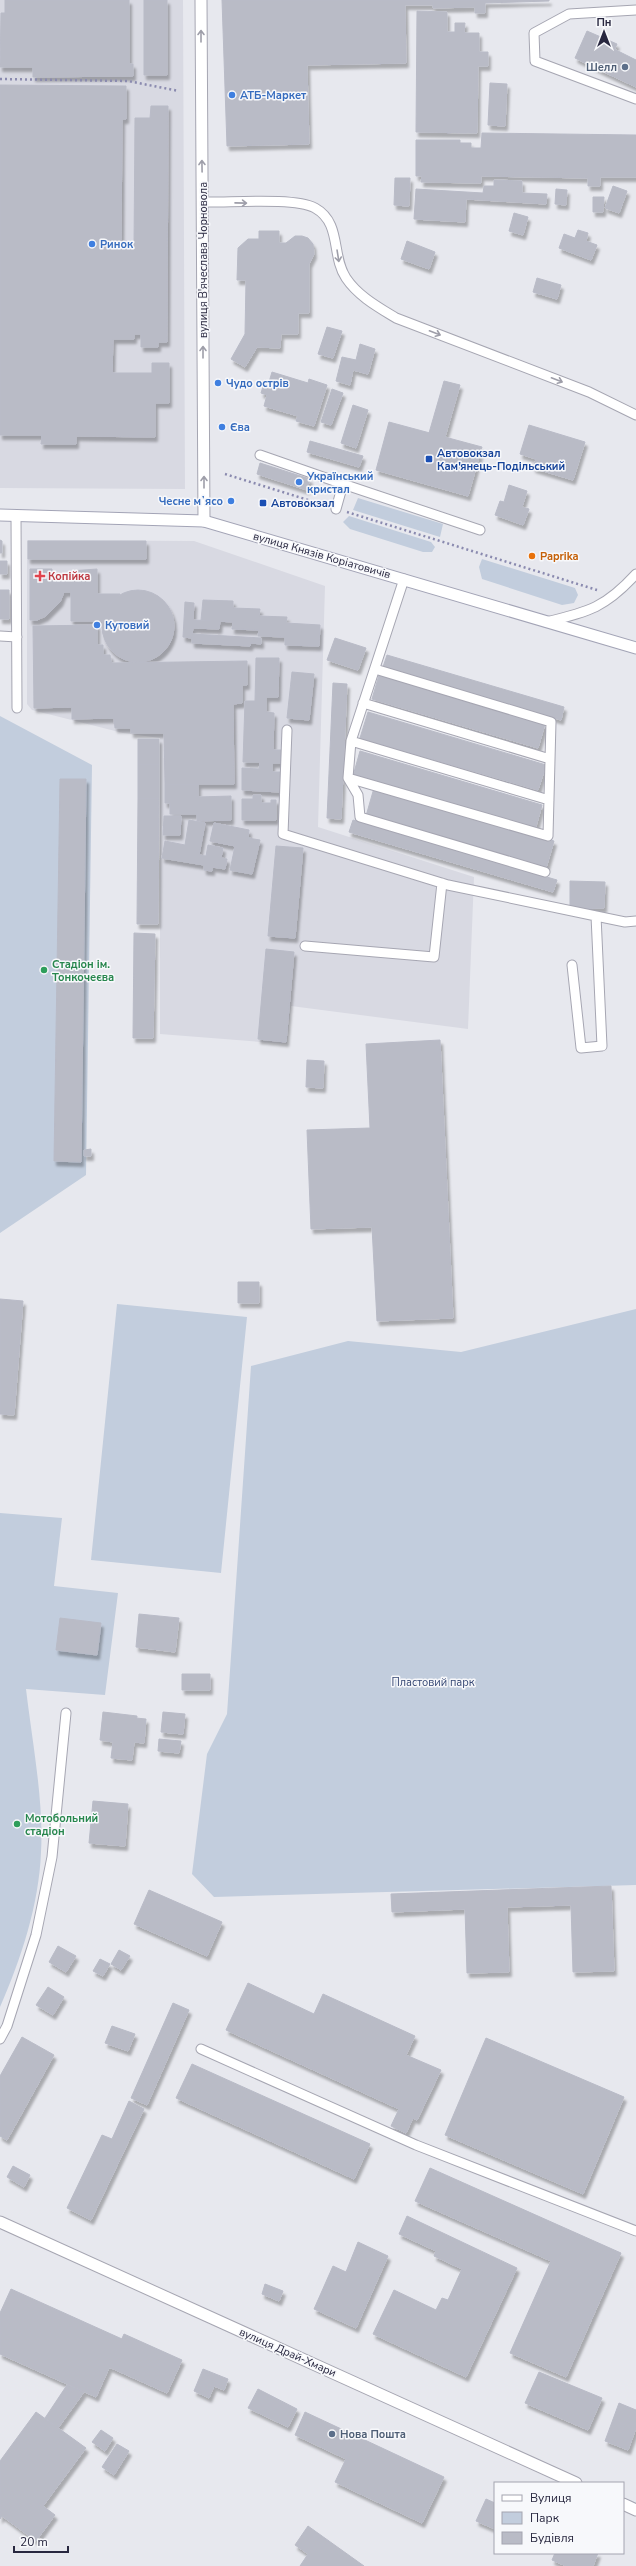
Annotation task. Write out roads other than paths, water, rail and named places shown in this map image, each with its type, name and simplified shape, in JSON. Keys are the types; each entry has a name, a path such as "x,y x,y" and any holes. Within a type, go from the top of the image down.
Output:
{"street":[{"name":"вулиця В'ячеслава Чорновола","path":"201,0 204,521"},
{"name":"вулиця Князів Коріатовичів","path":"0,515 204,521 636,648"},
{"name":"вулиця Драй-Хмари","path":"0,2222 574,2482"},
{"path":"624,2504 636,2510"}],"lane":[{"path":"636,10 569,14 534,33 535,61 636,99"},
{"path":"202,202 298,203 315,208 328,219 334,232 338,262 346,278 376,305 396,318 593,394 609,404 636,415"},
{"path":"260,455 480,530"},
{"path":"336,509 343,484"},
{"path":"16,516 17,708"},
{"path":"546,622 584,613 607,602 636,574"},
{"path":"404,579 351,741 348,778 358,795 360,817 545,872"},
{"path":"0,636 17,636"},
{"path":"348,778 548,836 551,722 375,669"},
{"path":"363,703 550,759"},
{"path":"286,730 283,834 442,883 625,922 636,921"},
{"path":"351,741 549,800"},
{"path":"305,946 434,957 442,883"},
{"path":"572,965 581,1048 602,1046 596,916"},
{"path":"0,2039 7,2026 36,1936 52,1858 66,1714"},
{"path":"200,2049 416,2145 636,2231"}],"place":[{"name":"Шелл","path":"625,67"},
{"name":"АТБ-Маркет","path":"232,95"},
{"name":"Ринок","path":"92,244"},
{"name":"Чудо острів","path":"218,383"},
{"name":"Єва","path":"222,427"},
{"name":"Автовокзал Кам'янець-Подільський","path":"429,459"},
{"name":"Український кристал","path":"299,482"},
{"name":"Чесне мʼясо","path":"231,501"},
{"name":"Автовокзал","path":"263,503"},
{"name":"Paprika","path":"532,556"},
{"name":"Копійка","path":"40,576"},
{"name":"Кутовий","path":"97,625"},
{"name":"Стадіон ім. Тонкочеєва","path":"44,970"},
{"name":"Мотобольний стадіон","path":"17,1824"},
{"name":"Нова Пошта","path":"332,2434"}],"park label":[{"name":"Пластовий парк","path":"433,1682"}]}
